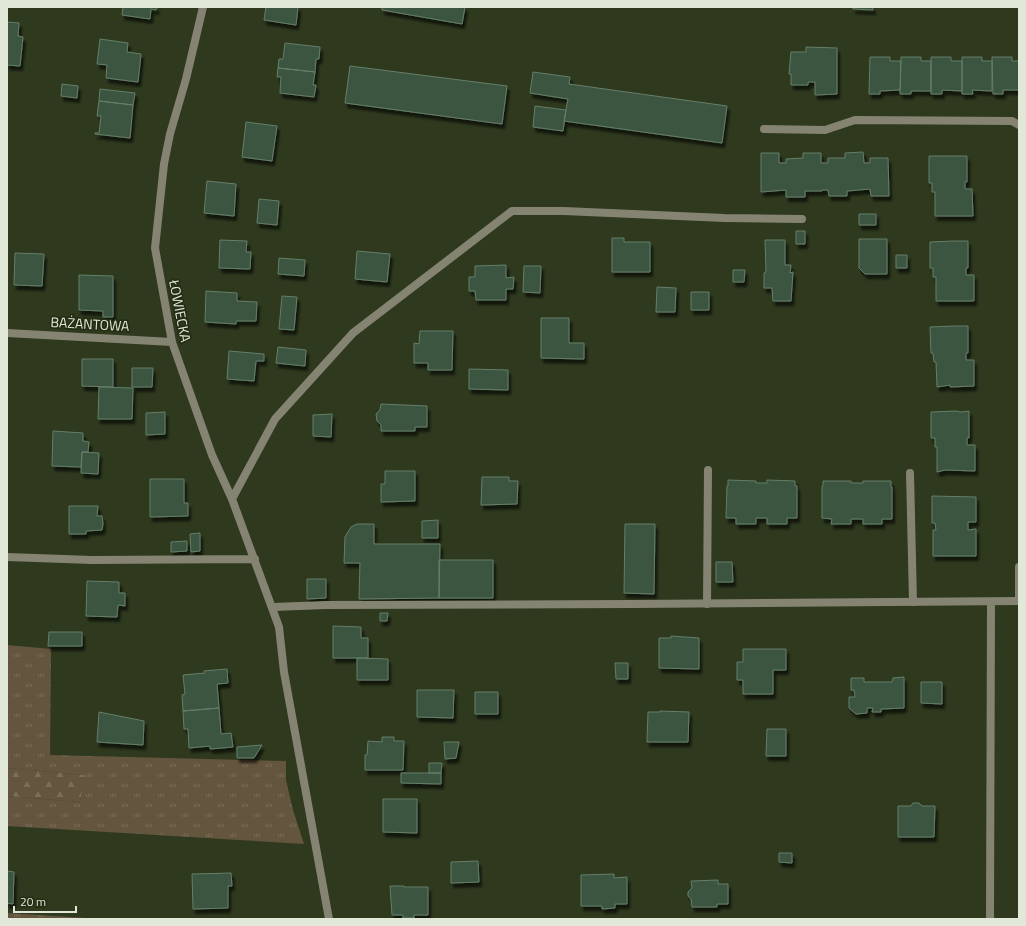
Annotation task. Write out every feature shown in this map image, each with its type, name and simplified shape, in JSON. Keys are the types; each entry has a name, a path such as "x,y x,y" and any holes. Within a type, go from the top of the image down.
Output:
{"street":[{"name":"ŁOWIECKA","path":"203,7 186,79 165,157 155,248 172,342 212,455 232,499 279,627 284,672 329,919"},
{"path":"764,129 825,130 855,120 1012,121 1019,125"},
{"path":"232,499 275,419 353,333 512,211 564,211 724,218 802,219"},
{"name":"BAŻANTOWA","path":"7,333 172,342"},
{"path":"707,604 708,470"},
{"path":"910,472 913,602"},
{"path":"7,557 57,559 255,559"},
{"path":"273,608 326,605 1019,601 1019,567"},
{"path":"990,919 991,602"}],"green space":[{"path":"7,645 51,649 50,755 286,761 286,780 293,810 304,844 7,826 7,796 80,802 84,775 7,768"},
{"path":"7,768 85,775 80,802 7,796"},
{"path":"7,913 102,919 7,919"}],"building":[{"path":"123,7 157,7 156,10 151,9 150,19 122,15"},
{"path":"266,7 298,7 296,25 264,20"},
{"path":"382,7 465,7 462,24 382,10"},
{"path":"853,7 873,7 873,10 853,9"},
{"path":"7,22 19,23 18,36 23,37 20,66 7,65"},
{"path":"100,39 128,43 127,52 141,54 138,82 106,78 107,65 97,64"},
{"path":"285,43 320,47 319,59 316,59 315,72 278,68 279,59 283,59"},
{"path":"806,47 837,48 837,94 815,95 815,82 808,82 808,85 791,85 791,74 789,74 791,52 806,52"},
{"path":"870,57 890,57 890,61 901,61 900,90 880,91 880,94 869,94"},
{"path":"901,57 921,57 921,61 931,61 931,91 911,91 911,94 900,94"},
{"path":"931,57 951,57 951,61 962,61 962,91 942,90 942,94 931,94"},
{"path":"962,57 982,57 982,61 992,61 992,91 972,90 973,94 962,94"},
{"path":"992,57 1012,57 1012,61 1019,61 1019,90 1003,90 1003,94 993,94"},
{"path":"350,66 507,86 502,124 345,103"},
{"path":"278,68 315,72 313,85 316,85 314,97 280,93 281,77 277,77"},
{"path":"533,72 570,77 569,84 727,106 722,143 564,121 568,99 530,93"},
{"path":"62,84 78,86 77,98 61,96"},
{"path":"100,89 135,93 133,105 99,101"},
{"path":"99,101 133,105 130,138 95,134 99,133 101,116 97,116"},
{"path":"535,106 566,110 563,131 533,127"},
{"path":"246,122 277,126 272,161 242,157"},
{"path":"863,152 864,163 870,163 870,158 888,158 889,196 871,196 870,189 847,191 847,196 829,196 828,190 805,191 805,197 786,197 786,190 761,192 761,153 779,153 779,163 786,163 786,159 803,158 803,153 821,153 821,163 828,163 828,158 845,158 845,153"},
{"path":"929,156 967,156 967,182 965,182 965,189 972,189 973,216 935,216 935,192 932,192 932,183 929,183"},
{"path":"207,181 236,184 234,216 204,213"},
{"path":"259,199 279,201 277,225 257,223"},
{"path":"859,214 876,214 876,225 859,225"},
{"path":"796,231 805,231 805,244 796,244"},
{"path":"612,238 624,238 624,242 650,242 650,272 612,272"},
{"path":"859,239 887,239 887,274 865,274 859,268"},
{"path":"220,240 247,241 246,252 251,252 250,269 219,268"},
{"path":"765,240 785,240 785,265 791,265 790,273 793,272 791,301 773,301 772,288 764,288 764,273 766,272"},
{"path":"968,241 968,268 966,268 966,275 974,275 974,301 936,301 936,277 933,277 933,268 930,268 930,242"},
{"path":"357,251 390,254 387,282 355,279"},
{"path":"15,253 44,254 42,286 14,285"},
{"path":"896,255 907,255 907,268 896,268"},
{"path":"279,258 305,260 304,276 278,274"},
{"path":"506,265 506,278 514,277 513,289 506,289 506,300 476,300 475,291 469,291 469,277 475,277 475,266"},
{"path":"524,266 541,266 540,293 523,292"},
{"path":"733,270 745,270 744,282 733,282"},
{"path":"79,275 113,276 113,317 103,317 103,311 79,310"},
{"path":"657,287 676,288 675,312 656,312"},
{"path":"206,291 237,293 237,301 257,302 256,321 236,321 236,324 205,322"},
{"path":"691,292 709,292 709,310 691,310"},
{"path":"282,296 297,297 294,330 279,329"},
{"path":"541,318 569,318 569,343 584,343 584,359 541,358"},
{"path":"968,326 968,353 966,353 966,360 974,360 974,386 950,387 950,385 937,387 936,362 934,362 933,353 931,353 930,327"},
{"path":"420,331 453,331 452,370 428,370 428,363 414,363 414,343 419,344"},
{"path":"278,347 306,350 305,366 276,363"},
{"path":"229,351 264,354 264,361 256,361 254,381 227,379"},
{"path":"82,359 113,359 113,387 82,386"},
{"path":"132,368 153,368 152,387 132,387"},
{"path":"469,369 508,370 508,390 469,389"},
{"path":"99,387 133,388 132,419 98,419"},
{"path":"381,404 427,406 427,427 415,427 415,431 381,431 381,425 377,421 376,414 380,410"},
{"path":"969,411 969,438 967,438 967,445 975,445 975,471 945,470 937,472 937,447 935,447 935,438 931,438 931,412"},
{"path":"165,412 165,434 146,435 146,413"},
{"path":"332,414 331,437 313,436 313,415"},
{"path":"53,431 83,433 83,441 89,442 88,452 82,452 81,467 52,466"},
{"path":"82,452 99,453 98,474 81,473"},
{"path":"385,471 415,471 415,501 381,502 381,484 385,484"},
{"path":"482,477 509,477 509,481 518,481 517,504 481,505"},
{"path":"150,479 184,479 184,503 188,503 188,516 150,517"},
{"path":"728,480 756,481 756,483 767,483 767,480 795,481 795,486 797,486 797,518 787,518 787,524 767,524 767,518 756,518 756,524 736,524 736,518 726,518"},
{"path":"823,481 851,481 851,483 863,483 863,481 891,481 892,519 882,519 882,524 863,524 863,519 851,519 851,524 831,524 832,519 822,518"},
{"path":"932,496 976,497 976,522 968,522 968,530 976,529 976,556 933,556 933,530 936,530 935,523 932,523"},
{"path":"69,506 98,506 97,516 102,516 102,530 86,531 86,534 69,534"},
{"path":"438,520 438,538 422,538 422,521"},
{"path":"357,524 374,524 374,544 440,544 439,598 359,599 360,563 344,563 345,537 351,527"},
{"path":"625,524 655,524 654,594 624,593"},
{"path":"200,533 200,551 191,552 190,534"},
{"path":"187,541 187,551 171,552 171,542"},
{"path":"439,560 493,560 493,598 439,598"},
{"path":"716,562 732,562 733,582 716,582"},
{"path":"307,579 326,579 326,598 307,599"},
{"path":"87,581 119,582 119,593 125,593 125,606 118,605 117,617 86,616"},
{"path":"380,613 388,613 387,621 380,621"},
{"path":"333,626 361,627 361,638 368,638 368,658 333,658"},
{"path":"49,632 82,632 82,646 48,646"},
{"path":"671,636 699,638 699,669 659,668 659,638 671,638"},
{"path":"743,649 786,649 786,670 773,670 773,694 743,694 743,680 737,680 737,662 743,662"},
{"path":"357,658 388,659 388,680 357,680"},
{"path":"615,663 628,663 628,679 616,679"},
{"path":"227,669 228,683 217,684 219,708 183,711 182,695 185,694 183,675"},
{"path":"904,677 904,708 881,709 881,712 872,712 873,708 867,708 867,713 856,714 849,708 849,697 855,697 854,690 851,690 851,678 864,678 864,682 892,682 893,678"},
{"path":"921,682 942,682 942,704 921,703"},
{"path":"417,690 454,690 453,718 417,717"},
{"path":"475,692 498,692 498,714 475,714"},
{"path":"219,708 221,734 231,733 233,747 210,749 210,746 189,748 188,729 184,729 183,711"},
{"path":"99,712 144,721 143,745 97,742"},
{"path":"648,712 689,712 688,742 647,742"},
{"path":"767,729 786,729 786,756 766,756"},
{"path":"382,737 394,737 394,741 404,741 403,770 365,770 365,755 367,755 368,741 382,742"},
{"path":"444,742 459,742 456,758 445,759"},
{"path":"262,745 254,758 237,758 237,747"},
{"path":"429,763 442,763 441,773 429,773"},
{"path":"401,773 441,773 441,784 401,783"},
{"path":"383,799 417,799 417,833 383,832"},
{"path":"913,803 919,803 922,806 935,806 934,837 898,837 898,806 911,806"},
{"path":"779,853 792,853 792,863 779,862"},
{"path":"478,861 479,882 451,883 451,862"},
{"path":"7,871 14,872 13,904 7,903"},
{"path":"231,873 232,886 228,886 228,908 193,909 192,874"},
{"path":"614,874 614,878 627,877 627,904 615,904 615,908 602,909 602,906 581,906 581,875"},
{"path":"718,880 718,884 728,884 728,904 717,904 717,907 692,907 691,899 688,896 688,892 692,888 691,881"},
{"path":"390,886 428,887 428,915 414,915 414,918 403,918 403,915 392,915"}]}
